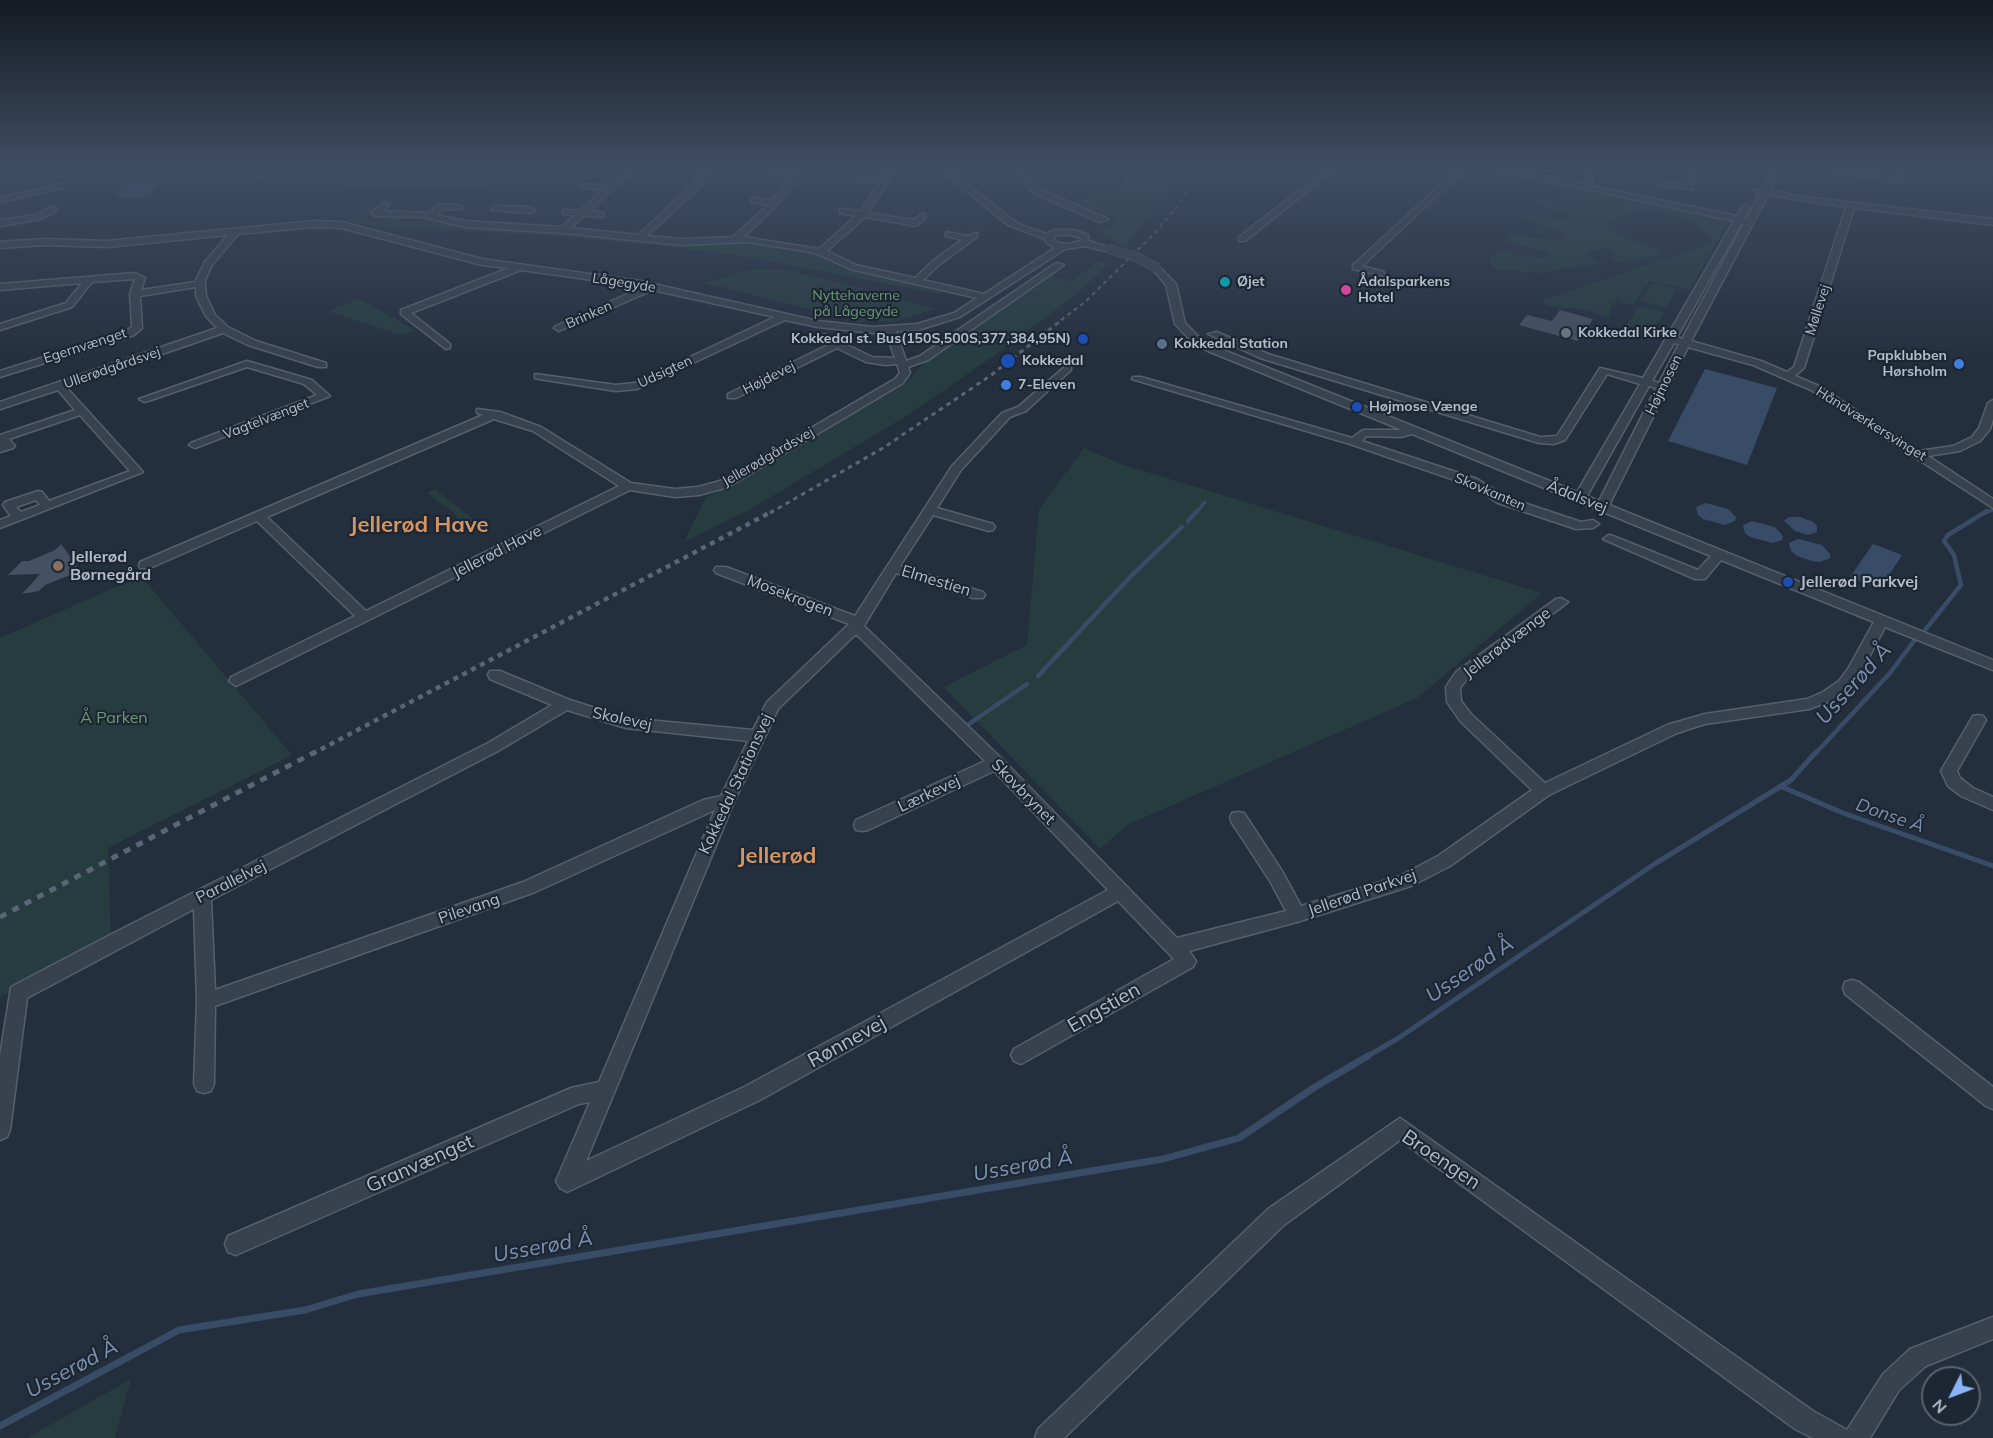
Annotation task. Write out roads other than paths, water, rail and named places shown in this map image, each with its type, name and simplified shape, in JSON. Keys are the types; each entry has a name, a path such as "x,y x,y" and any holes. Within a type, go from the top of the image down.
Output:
{"street":[{"name":"Lågegyde","path":"0,245 117,243 205,234"},
{"path":"233,234 208,264 200,284 205,305 224,329 252,344 322,365"},
{"name":"Lågegyde","path":"375,234 448,254 518,268 652,287 783,317 849,329 904,329 951,317 1036,257 1052,238"},
{"path":"609,234 692,242 729,234"},
{"path":"640,237 643,234"},
{"path":"748,234 821,252 853,267 982,296"},
{"path":"821,252 835,244 844,234"},
{"path":"917,281 933,261 971,237 950,234"},
{"path":"1039,234 1052,238 1062,247 1076,247 1080,234"},
{"path":"1052,238 1079,234"},
{"name":"Ådalsvej","path":"1080,234 1109,249 1136,257 1157,268 1171,284 1180,324 1187,334 1212,349 1993,665"},
{"path":"1242,239 1248,234"},
{"path":"1381,274 1356,267 1392,234"},
{"name":"Højmosen","path":"1580,498 1735,234"},
{"name":"Højmosen","path":"1602,507 1664,387 1737,234"},
{"name":"Møllevej","path":"1789,375 1799,368 1842,234"},
{"name":"Lågegyde","path":"890,329 937,318 982,296 1062,247"},
{"path":"864,261 925,272"},
{"path":"824,337 870,360 902,363 924,358 1059,265"},
{"path":"446,346 404,312 518,268"},
{"name":"Egernvænget","path":"0,287 135,276 140,278 135,294 137,328 130,333 0,374"},
{"path":"0,327 69,305 90,279"},
{"path":"135,294 200,284"},
{"name":"Brinken","path":"559,328 652,287"},
{"name":"Udsigten","path":"539,376 616,388 637,386 783,317"},
{"name":"Ullerødgårdsvej","path":"0,406 224,329"},
{"path":"890,329 902,363"},
{"path":"1213,334 1264,356 1539,440 1554,441 1561,438 1604,370 1664,387"},
{"name":"Håndværkersvinget","path":"1672,339 1736,356 1789,375 1834,398 1993,504"},
{"name":"Højdevej","path":"732,396 837,344"},
{"path":"282,374 308,360"},
{"name":"Jellerødgårdsvej","path":"481,411 537,429 628,486 675,493 699,491 724,484 898,382 905,373 902,363"},
{"name":"Vagtelvænget","path":"144,399 247,364 308,382 325,396 195,446"},
{"name":"Kokkedal Stationsvej","path":"567,1180 726,801 772,706 838,645 857,624 956,468 1006,415 1022,409 1067,368"},
{"name":"Skovkanten","path":"1137,379 1354,442 1473,482 1502,500 1580,526 1593,524"},
{"path":"0,524 18,517 9,506 38,495 47,506 137,472 60,386"},
{"path":"1920,454 1956,449 1976,439 1984,429 1993,403"},
{"path":"0,449 9,446 2,438 82,411"},
{"path":"145,565 496,414"},
{"path":"1354,442 1363,433 1401,434 1413,430"},
{"name":"Jellerød Have","path":"236,681 628,486"},
{"path":"929,510 989,527"},
{"path":"259,516 366,618"},
{"path":"1609,539 1700,576 1719,554"},
{"name":"Elmestien","path":"893,568 978,595"},
{"name":"Mosekrogen","path":"721,570 857,624"},
{"name":"Jellerødvænge","path":"1543,791 1466,718 1454,702 1453,687 1461,676 1561,602"},
{"name":"Jellerød Parkvej","path":"1173,946 1297,915 1405,881 1441,863 1543,791 1672,729 1705,719 1809,704 1828,696 1844,685 1854,672 1882,620"},
{"name":"Skovbrynet","path":"857,624 996,763 1187,961"},
{"name":"Skolevej","path":"495,675 565,704 626,723 756,736"},
{"name":"Parallelvej","path":"0,1130 18,993 493,747 565,704"},
{"path":"1978,720 1949,771 1954,782 1967,792 1993,804"},
{"name":"Lærkevej","path":"862,825 996,763"},
{"name":"Pilevang","path":"206,1001 529,887 709,804 726,801"},
{"name":"Jellerød Parkvej","path":"1238,818 1276,876 1297,915"},
{"name":"Rønnevej","path":"567,1180 753,1093 1121,891"},
{"path":"202,897 206,1001 204,1084"},
{"name":"Engstien","path":"1021,1055 1187,961"},
{"path":"1852,988 1993,1099"},
{"name":"Granvænget","path":"236,1244 578,1095 606,1090"},
{"name":"Broengen","path":"1047,1438 1276,1216 1400,1128 1803,1420 1838,1438"},
{"path":"1856,1438 1891,1382 1918,1357 1993,1328"}],"water":[{"path":"1705,369 1777,388 1747,465 1668,441"},
{"path":"1706,503 1728,509 1736,517 1735,521 1725,525 1703,519 1698,515 1696,507"},
{"path":"1789,517 1800,517 1813,522 1817,526 1817,532 1808,535 1795,531 1784,521"},
{"path":"1752,521 1775,527 1783,536 1782,540 1773,543 1750,537 1745,533 1743,525"},
{"path":"1798,539 1822,545 1830,554 1830,558 1820,562 1797,556 1791,551 1789,543"},
{"path":"1873,544 1902,555 1880,589 1850,577"}],"waterway":[{"path":"1196,513 1205,502"},
{"name":"Usserød Å","path":"1985,513 1993,510"},
{"path":"1188,521 1197,511"},
{"name":"Usserød Å","path":"1925,630 1961,585 1954,555 1944,541 1948,535 1987,511"},
{"path":"1038,676 1131,576 1182,527"},
{"name":"Usserød Å","path":"1815,754 1890,673 1914,641"},
{"path":"966,726 1027,684"},
{"name":"Usserød Å","path":"1781,786 1791,780 1816,752"},
{"name":"Usserød Å","path":"1366,1057 1397,1039 1656,863 1781,786"},
{"name":"Donse Å","path":"1781,786 1843,813 1993,866"},
{"name":"Usserød Å","path":"0,1426 179,1330 305,1310 358,1294 1163,1159 1239,1138 1315,1087 1368,1056"}],"railway":[{"path":"1061,320 1085,302 1154,234"},
{"path":"770,513 883,448 990,376 1063,319"},
{"path":"312,754 773,511"},
{"path":"0,917 315,752"}],"place":[{"name":"Øjet","path":"1225,282"},
{"name":"Ådalsparkens Hotel","path":"1346,290"},
{"name":"Kokkedal Kirke","path":"1566,333"},
{"name":"Kokkedal st. Bus(150S,500S,377,384,95N)","path":"1083,339"},
{"name":"Kokkedal Station","path":"1162,344"},
{"name":"Kokkedal","path":"1008,361"},
{"name":"Papklubben Hørsholm","path":"1959,364"},
{"name":"7-Eleven","path":"1006,385"},
{"name":"Højmose Vænge","path":"1357,407"},
{"name":"Jellerød Børnegård","path":"58,566"},
{"name":"Jellerød Parkvej","path":"1788,582"}],"district":[{"name":"Jellerød Have","path":"419,525"},
{"name":"Jellerød","path":"777,856"}],"park label":[{"name":"Nyttehaverne på Lågegyde","path":"856,304"},
{"name":"Å Parken","path":"114,718"}]}
